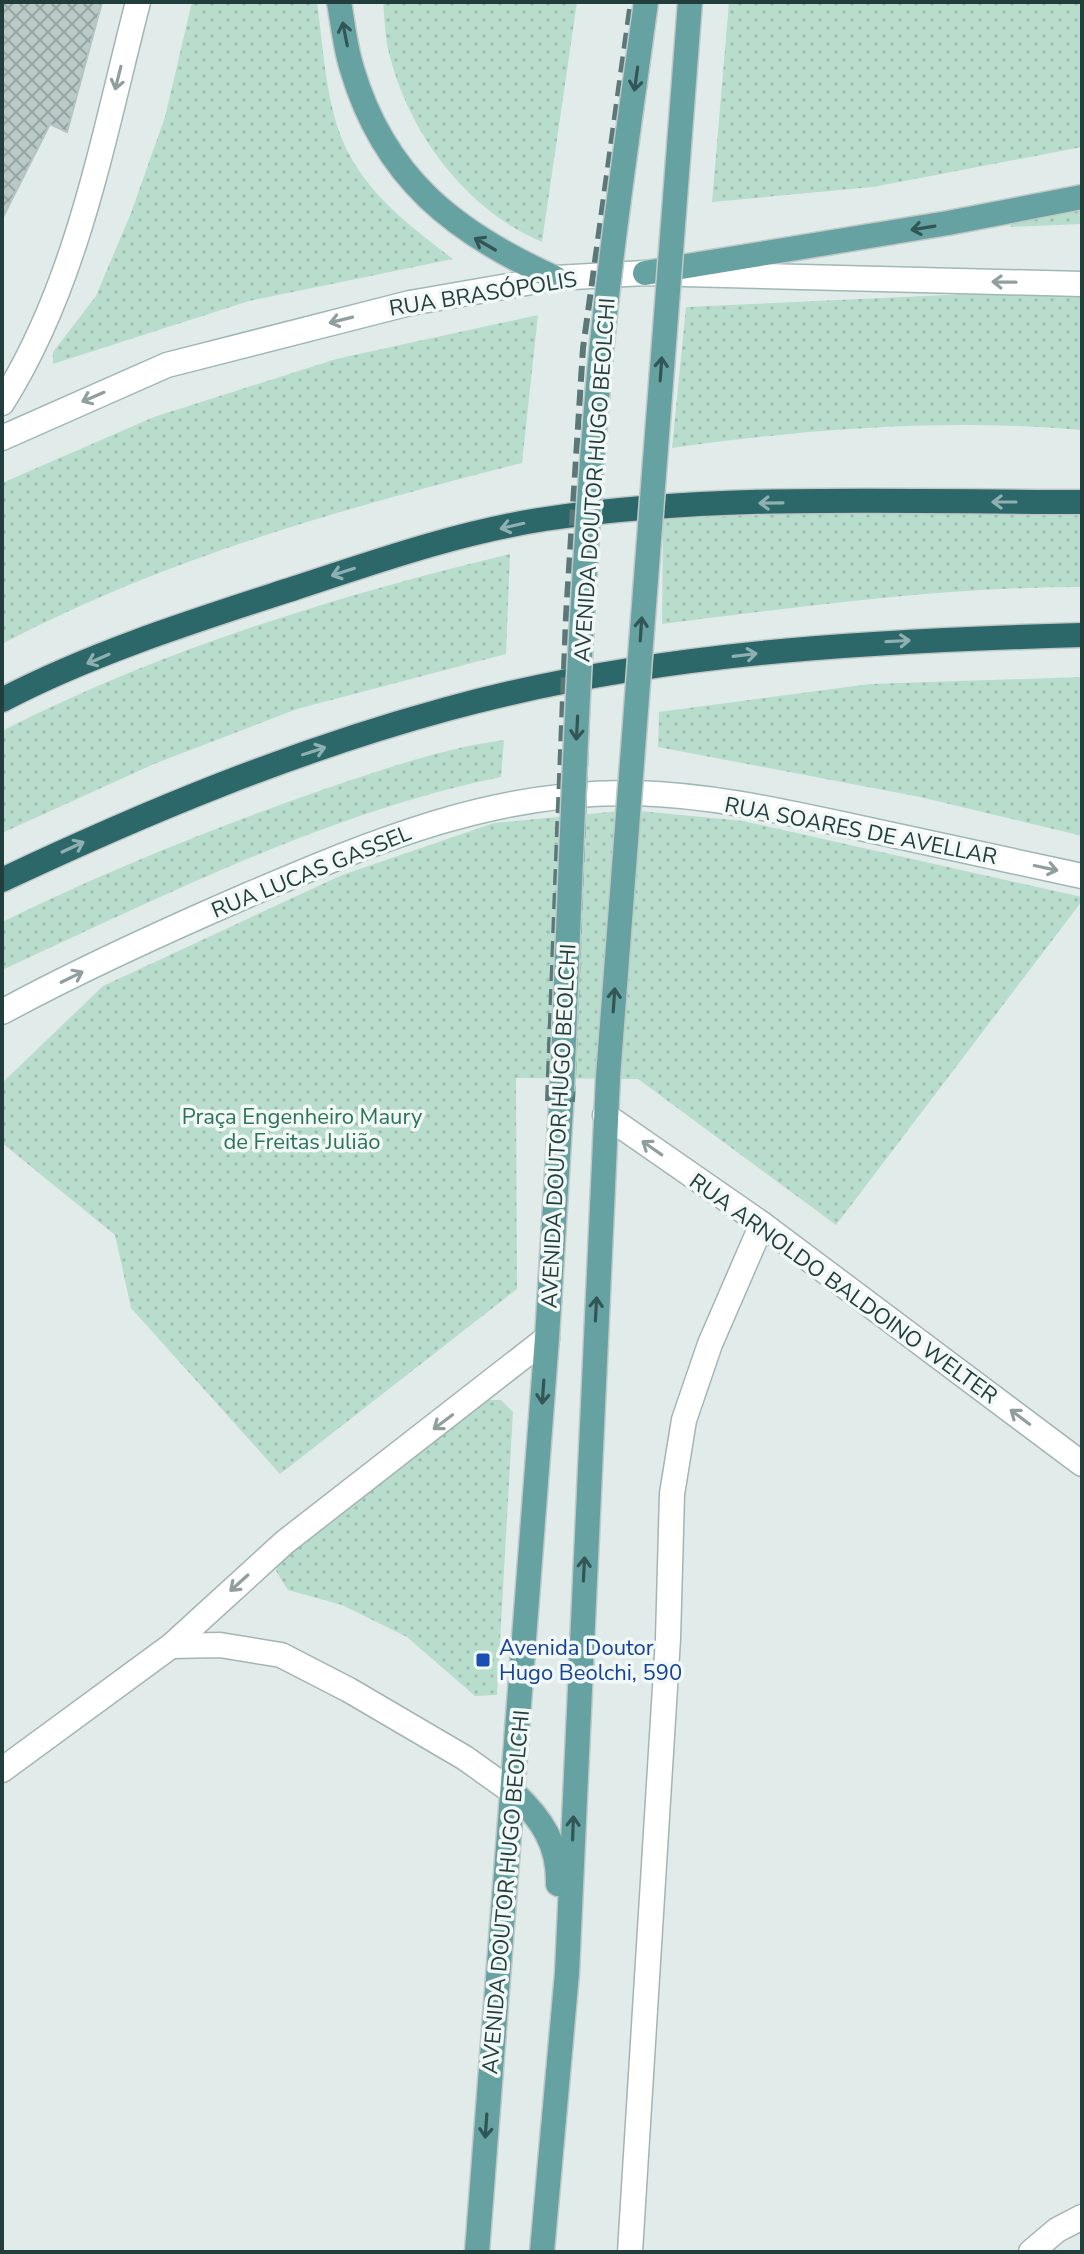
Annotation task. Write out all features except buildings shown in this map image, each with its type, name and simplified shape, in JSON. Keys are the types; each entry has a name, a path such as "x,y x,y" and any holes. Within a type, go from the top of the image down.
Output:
{"highway":[{"path":"2,700 178,626 417,548 543,519 650,508 849,501 1082,502"},
{"path":"2,880 136,817 281,761 448,708 642,668 821,646 1082,635"}],"main road":[{"path":"339,2 352,69 372,119 404,173 438,209 473,238 555,278"},
{"name":"AVENIDA DOUTOR HUGO BEOLCHI","path":"477,2252 547,1338 562,1091 576,750 598,396 610,265 646,2"},
{"name":"AVENIDA DOUTOR HUGO BEOLCHI","path":"542,2252 567,1973 605,1115 690,2"},
{"path":"645,273 948,223 1082,197"},
{"path":"514,1793 532,1810 556,1852 550,2037 556,2074"}],"street":[{"path":"2,403 41,325 78,237 138,2"},
{"name":"RUA BRASÓPOLIS","path":"2,438 167,365 410,303 555,278 645,273 1082,284"},
{"name":"RUA SOARES DE AVELLAR","path":"639,793 768,809 1082,876"},
{"name":"RUA LUCAS GASSEL","path":"5,1012 197,917 356,849 465,812 540,798 639,793"},
{"name":"RUA ARNOLDO BALDOINO WELTER","path":"605,1115 762,1224 1082,1464"},
{"path":"630,2252 668,1639 672,1494 689,1405 710,1344 762,1224"},
{"path":"2,1770 171,1646 285,1542 547,1338"},
{"path":"171,1646 220,1645 281,1655 452,1751 514,1793"},
{"path":"1031,2252 1057,2230 1082,2217"}],"green space":[{"path":"192,2 317,2 330,100 339,131 358,170 386,203 453,259 249,301 53,364 53,352 96,296 131,213 165,117"},
{"path":"383,2 577,2 542,242 490,211 446,167 427,142 399,86 386,37"},
{"path":"729,2 1082,2 1082,147 873,187 712,202"},
{"path":"1082,209 1082,224 1010,227 1011,223"},
{"path":"968,294 1082,294 1082,430 979,425 877,427 774,435 672,448 686,307"},
{"path":"538,315 522,463 389,498 256,538 127,586 2,644 2,483 154,417 336,359"},
{"path":"870,509 1082,515 1082,587 924,594 662,624 663,518"},
{"path":"510,554 506,654 297,709 154,764 2,833 2,731 125,675 251,628 380,588"},
{"path":"1082,677 1082,836 920,797 658,747 659,712 870,684"},
{"path":"504,740 501,777 372,812 309,834 185,886 2,970 2,922 41,903 160,851 322,790 435,754"},
{"name":"Praça Engenheiro Maury de Freitas Julião","path":"630,810 743,821 1082,897 1082,901 836,1225 638,1079 516,1078 517,1289 280,1474 131,1308 115,1235 2,1143 2,1083 103,986 342,875 494,823"},
{"path":"479,1400 501,1400 513,1412 497,1695 475,1696 407,1637 342,1605 288,1590 276,1571 282,1551"}],"railway":[{"path":"548,1101 566,616 583,348 631,2"},
{"path":"572,1102 591,617 608,351 656,2"}],"place":[{"name":"Avenida Doutor Hugo Beolchi, 590","path":"483,1660"}]}
